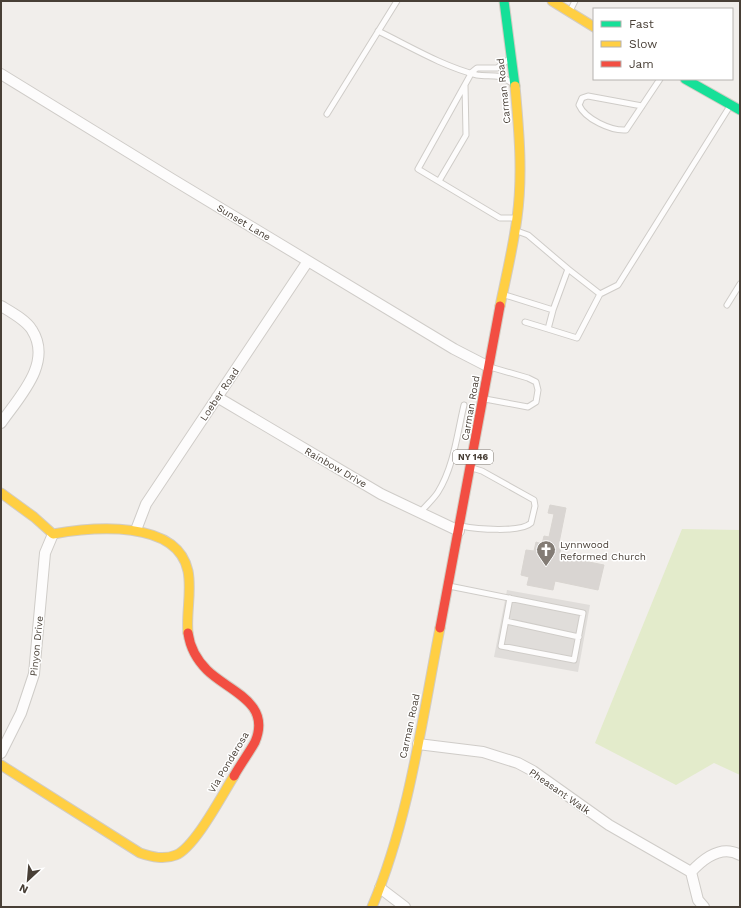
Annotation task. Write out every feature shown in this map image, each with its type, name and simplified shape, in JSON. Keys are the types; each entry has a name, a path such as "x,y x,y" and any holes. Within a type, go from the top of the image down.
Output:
{"main road":[{"name":"Carman Road","path":"372,907 394,846 418,744 517,218 520,189 520,156 515,86 504,1"},
{"path":"552,1 593,26"},
{"path":"687,80 740,110"},
{"path":"1,493 34,517 53,534"},
{"name":"Via Ponderosa","path":"1,765 140,852 152,857 167,858 177,855 195,838 255,741 259,729 259,718 249,701 240,692 208,671 190,646 188,627 188,571 184,559 176,548 160,537 136,530 86,530 53,534"}],"street":[{"name":"Sunset Lane","path":"1,74 454,349 489,367"},
{"name":"Loeber Road","path":"136,530 146,504 308,260"},
{"path":"1,306 17,316 32,330 40,354 38,364 30,381 1,423"},
{"name":"Rainbow Drive","path":"217,397 381,494 420,513 459,528"},
{"name":"Pinyon Drive","path":"1,753 21,713 32,682 45,553 53,534"},
{"name":"Pheasant Walk","path":"418,744 483,752 518,763 533,771 609,825 690,872"},
{"path":"704,907 698,900 690,872 703,859 716,853 728,851 740,855"},
{"path":"380,888 406,907"}],"lane":[{"path":"327,114 397,1"},
{"path":"570,12 576,1"},
{"path":"378,31 444,64 478,75 496,75 506,78 515,86"},
{"path":"511,57 497,68 477,68 472,72 418,169 500,218 517,218"},
{"path":"642,106 588,96 582,98 579,105 582,112 592,119 619,130 626,130 659,80"},
{"path":"439,181 466,135 465,84"},
{"path":"525,322 577,338 600,294 618,285 731,105"},
{"path":"515,230 528,235 600,294"},
{"path":"548,329 568,268"},
{"path":"727,305 740,284"},
{"path":"503,294 553,310"},
{"path":"483,399 528,407 536,402 538,390 536,382 528,378 489,367"},
{"path":"420,513 438,493 446,477 453,454 464,404"},
{"path":"459,528 522,528 531,523 535,506 534,500 482,471 471,468"},
{"path":"448,586 510,598 583,613 574,660 501,646 510,598"},
{"path":"506,621 578,637"}],"green space":[{"path":"682,529 740,530 740,775 714,763 676,785 595,743"}],"shaded area":[{"path":"507,590 590,605 578,672 494,657"}],"building":[{"path":"550,505 566,508 558,548 561,548 559,556 604,565 598,590 555,581 553,590 527,585 529,577 521,575 526,550 534,551 536,542 542,544 544,536 549,537 554,514 548,513"}],"traffic: fast":[{"path":"504,1 515,86"},
{"path":"687,80 740,110"}],"traffic: slow":[{"path":"552,1 593,26"},
{"path":"500,306 514,240 519,202 520,152 515,86"},
{"path":"1,493 34,517 53,534 89,530 131,530 151,535 168,542 181,554 188,571 188,633"},
{"path":"372,907 385,874 405,805 440,628"},
{"path":"1,765 140,853 162,858 176,855 191,842 208,820 234,776"}],"traffic: jam":[{"path":"440,628 500,306"},
{"path":"188,633 192,648 203,666 245,699 253,707 258,717 259,728 255,742 234,776"}],"place":[{"name":"Lynnwood Reformed Church","path":"546,567"}]}
